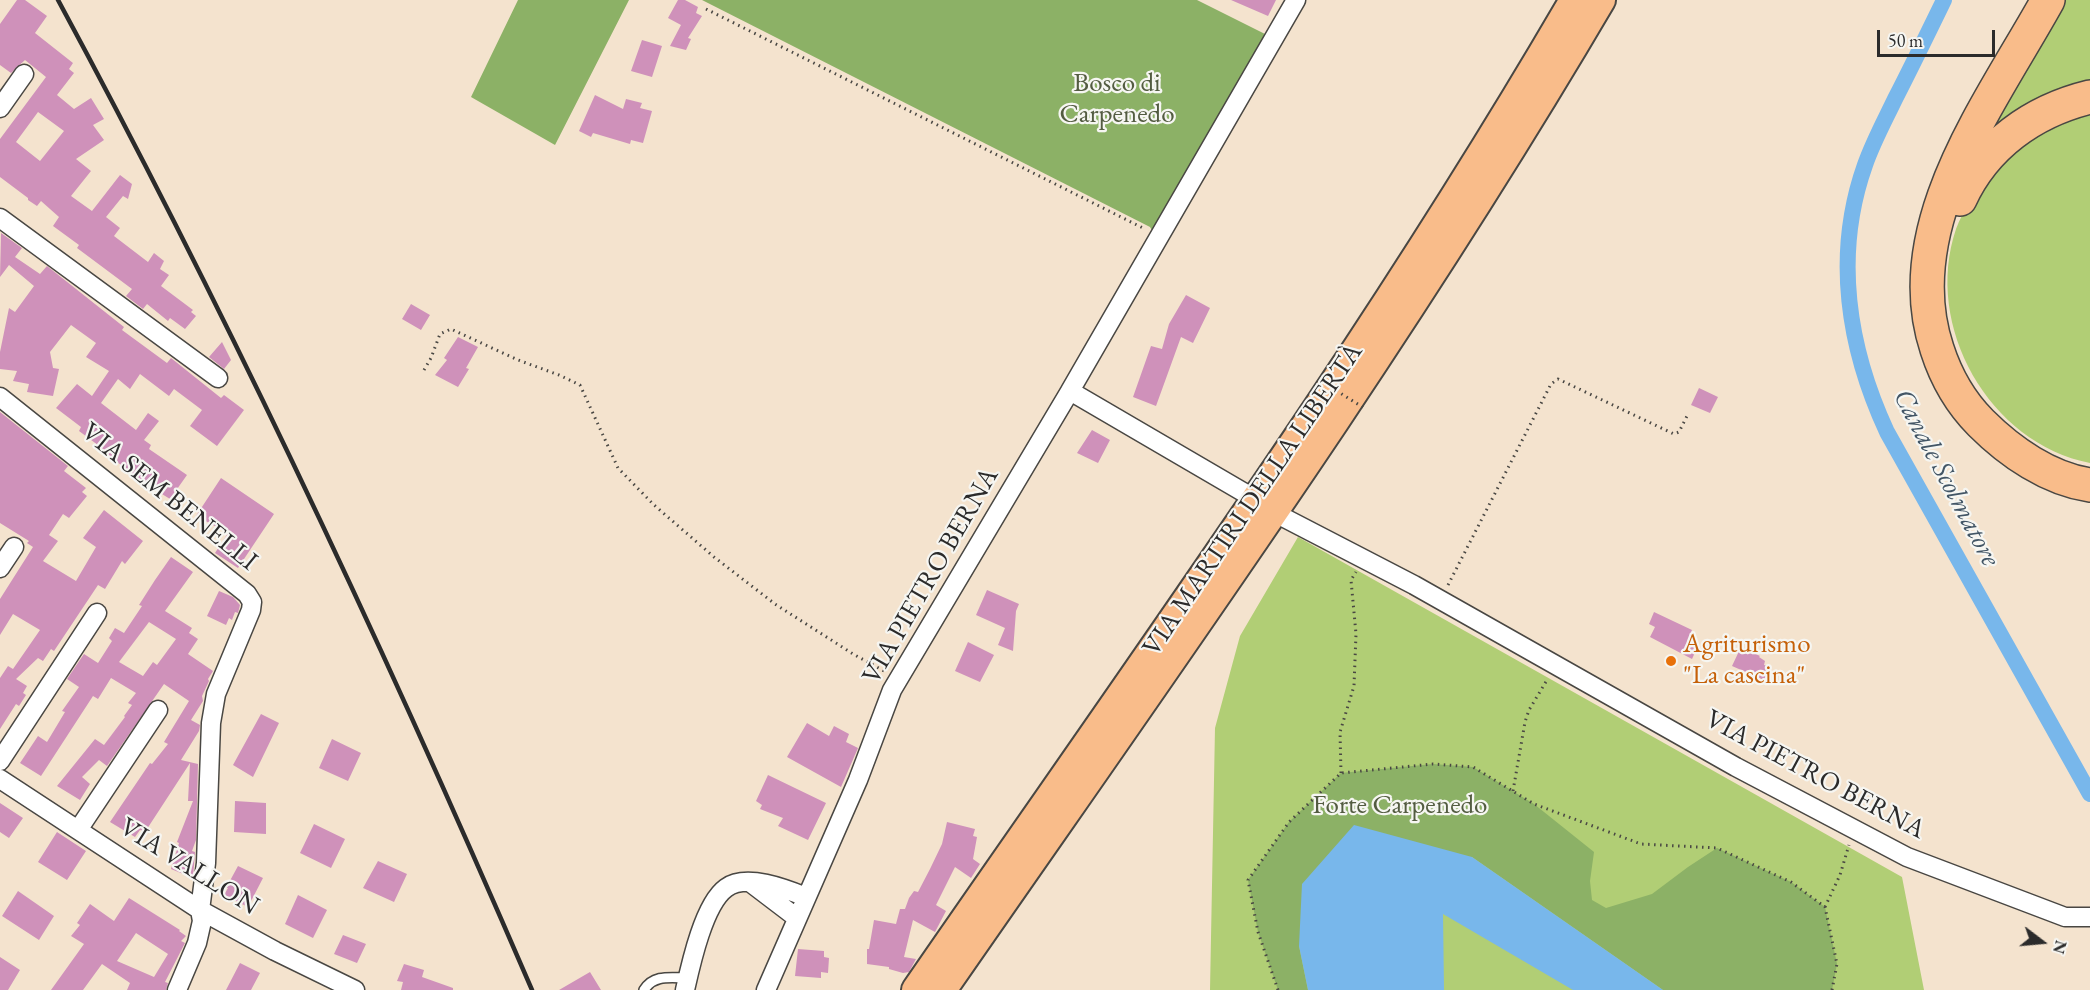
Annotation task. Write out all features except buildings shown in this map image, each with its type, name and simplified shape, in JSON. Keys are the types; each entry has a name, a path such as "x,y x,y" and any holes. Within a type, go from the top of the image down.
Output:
{"highway":[{"path":"2048,0 1968,141 1944,196 1934,228 1928,260 1928,314 1941,362 1963,403 1977,420 2020,456 2060,476 2090,485"},
{"path":"2090,97 2046,111 2023,124 1985,160 1967,184 1956,208 1948,236 1942,281 1945,322 1951,341 1961,366 1984,401 2002,420 2033,443 2074,462 2090,466"}],"main road":[{"name":"VIA MARTIRI DELLA LIBERTÀ","path":"942,990 1264,506 1485,150 1574,0"},
{"name":"VIA MARTIRI DELLA LIBERTÀ","path":"916,990 1442,261 1601,0"}],"street":[{"path":"1070,392 1296,0"},
{"path":"0,108 24,74"},
{"path":"0,218 218,378"},
{"name":"VIA PIETRO BERNA","path":"766,990 858,780 892,690 1070,392 1264,506 1440,600 1736,767 1907,857 2065,917 2090,917"},
{"name":"VIA SEM BENELLI","path":"0,397 247,594 252,602 251,610 216,694 211,723 206,863 200,910"},
{"path":"0,568 14,547"},
{"path":"0,761 97,613"},
{"path":"78,830 158,710"},
{"name":"VIA VALLON","path":"0,779 200,910 275,951 355,990"},
{"path":"687,984 708,910 726,887 750,881 773,885 806,897"},
{"path":"750,881 781,908 797,918"},
{"path":"177,990 197,943 202,921 200,910"}],"lane":[{"path":"644,990 656,978 687,984"}],"path":[{"path":"706,9 1143,226 1156,242"},
{"path":"424,370 440,334 451,329 518,360 580,384 618,468 654,504 714,557 775,604 853,654 899,678"},
{"path":"1440,600 1551,384 1557,379 1674,434 1679,432 1688,414"},
{"path":"1321,381 1364,408"},
{"path":"1341,773 1340,732 1354,686 1356,634 1351,580 1365,560"},
{"path":"1513,791 1529,710 1556,665"},
{"path":"1278,990 1258,932 1248,880 1289,822 1341,773 1433,764 1473,767 1534,804 1641,844 1717,848 1791,882 1824,907"},
{"path":"1832,990 1837,964 1824,907 1840,875 1854,829"}],"green space":[{"path":"518,0 629,0 555,145 471,97"},
{"name":"Bosco di Carpenedo","path":"702,0 1197,0 1269,36 1154,234 1150,227"},
{"path":"2054,0 2090,0 2090,92 2066,99 2022,121 2003,135 1969,170 1956,191 1940,226 1934,260 1934,304 1941,339 1954,372 1972,402 1995,429 2023,451 2055,467 2090,478 2090,480 2056,470 2025,454 1997,433 1973,407 1959,387 1943,353 1934,317 1931,287 1933,257 1939,229 1947,201 1958,174 1985,121"},
{"path":"2090,108 2090,463 2054,451 2022,432 1995,406 1973,375 1957,340 1949,304 1948,266 1956,229 1962,215 2006,153 2017,144"},
{"name":"Forte Carpenedo","path":"1298,537 1902,877 1924,990 1210,990 1215,728 1240,636"},
{"path":"1433,764 1473,767 1534,804 1594,852 1590,881 1592,900 1606,908 1652,894 1717,848 1791,882 1825,907 1837,964 1832,990 1663,990 1472,857 1299,946 1308,990 1278,990 1258,932 1248,880 1289,822 1341,773"}],"water":[{"path":"1354,825 1472,857 1663,990 1573,990 1443,914 1444,990 1308,990 1299,946 1302,884"}],"waterway":[{"name":"Canale Scolmatore","path":"1944,0 1875,140 1855,199 1849,233 1848,267 1849,301 1854,334 1863,368 1887,432 2090,794"}],"railway":[{"path":"58,0 185,243 306,490 421,739 532,990"}],"place":[{"name":"Agriturismo \"La cascina\"","path":"1671,661"}]}
